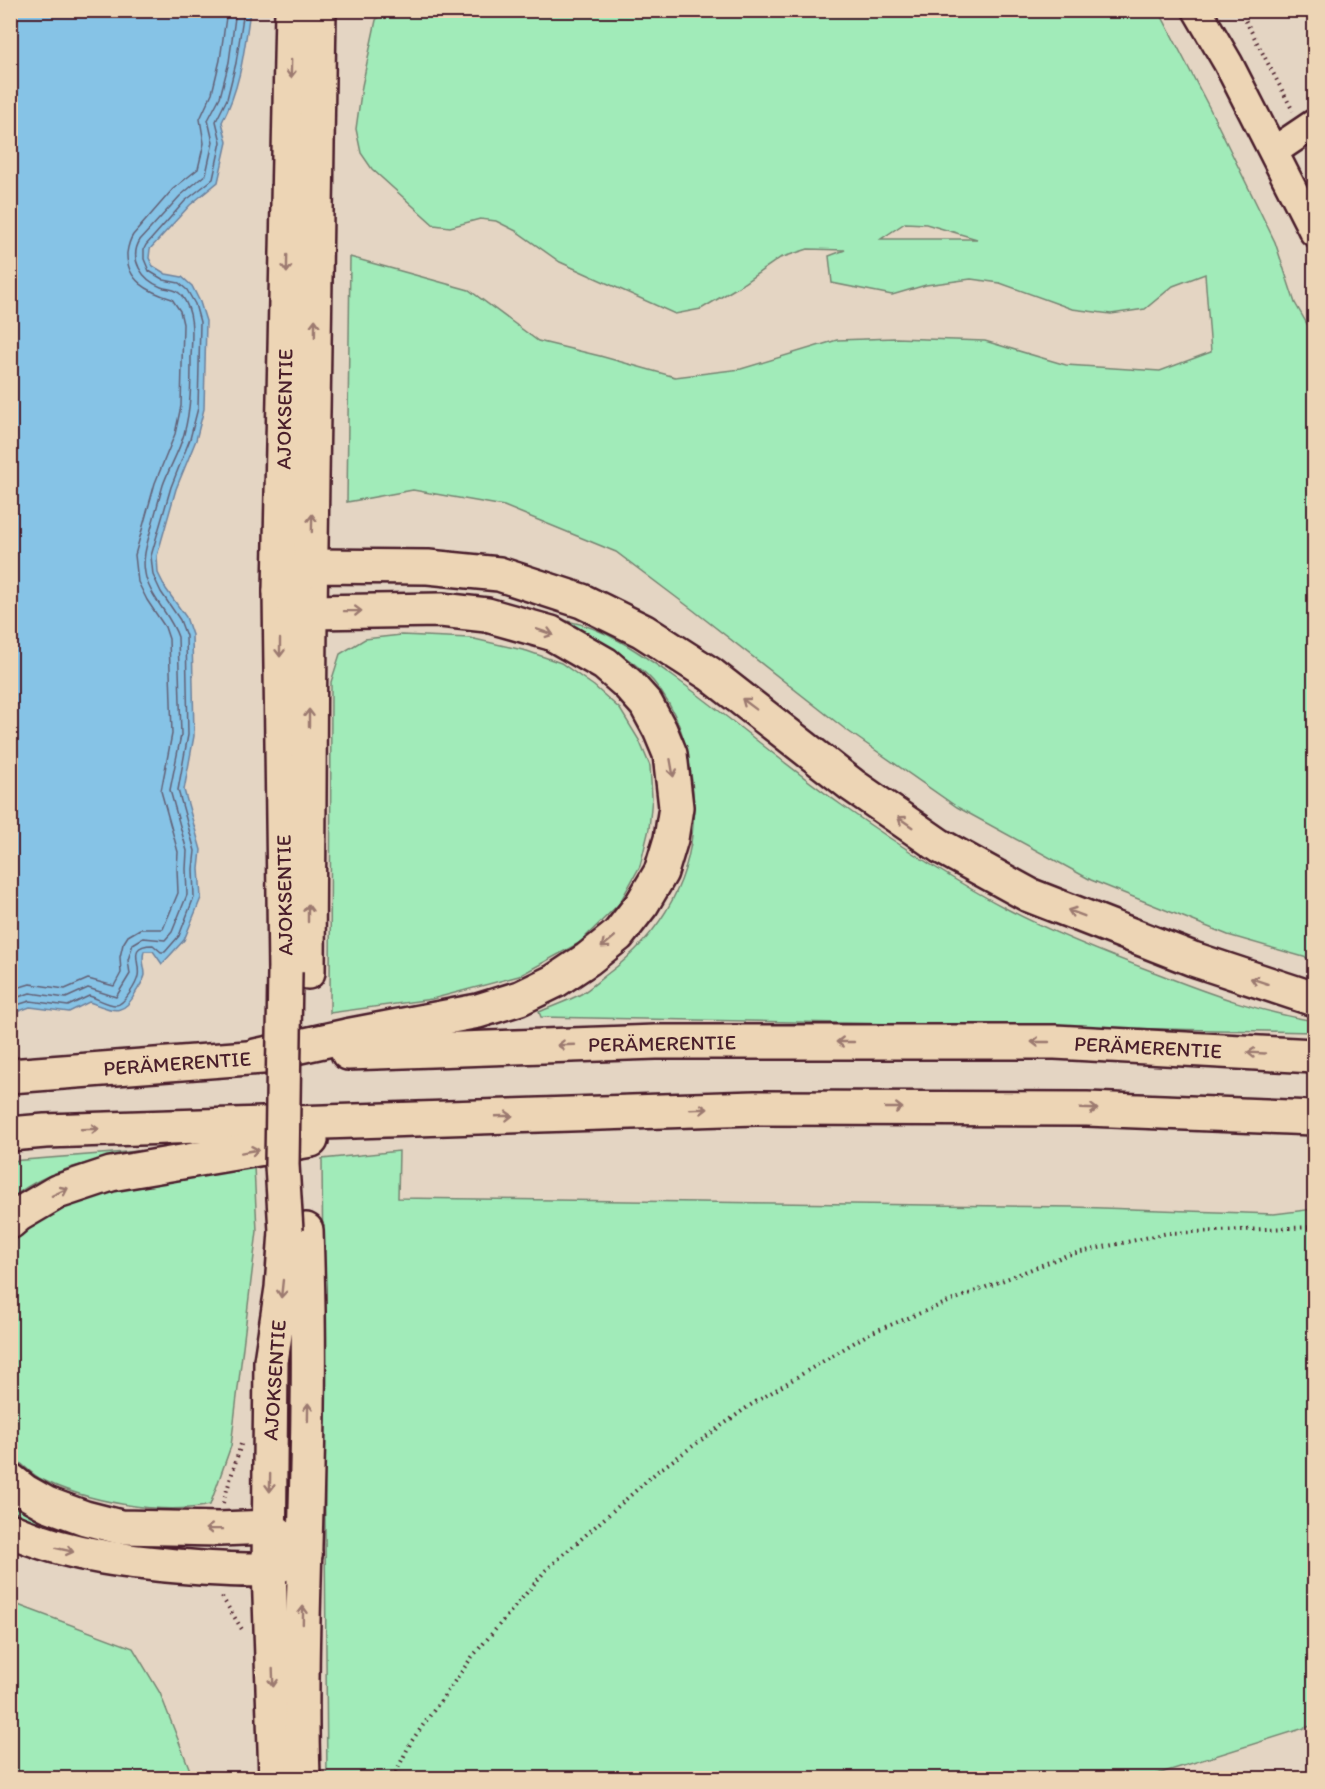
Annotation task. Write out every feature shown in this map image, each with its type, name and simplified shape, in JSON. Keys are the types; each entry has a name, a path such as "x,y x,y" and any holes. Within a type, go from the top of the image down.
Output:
{"main road":[{"name":"AJOKSENTIE","path":"276,1779 269,1568 271,1361 282,1288 296,1230 303,1162 280,591 292,10"},
{"name":"AJOKSENTIE","path":"296,972 310,612 319,10"},
{"path":"255,1056 478,1011 520,998 555,981 588,959 618,934 642,904 661,872 671,838 676,807 670,754 660,730 646,704 605,664 551,633 487,615 441,610 310,612 280,591 311,566 428,567 499,574 582,601 643,631 710,674 852,785 901,819 940,846 1029,895 1193,959 1314,999"},
{"name":"PERÄMERENTIE","path":"10,1076 255,1056 656,1042 1055,1042 1314,1056"},
{"path":"10,1134 57,1130 790,1108 1087,1109 1314,1119"},
{"path":"10,1222 57,1192 111,1174 446,1118"},
{"name":"AJOKSENTIE","path":"296,1230 309,1386 301,1717 303,1779"},
{"path":"10,1480 46,1504 120,1527 219,1529 269,1527 305,1554"},
{"path":"10,1530 56,1548 147,1564 220,1569 269,1568 305,1554"}],"street":[{"path":"1197,10 1274,150 1314,232"},
{"path":"1274,150 1310,128"}],"path":[{"path":"1240,10 1310,128"},
{"path":"393,1779 411,1742 472,1658 546,1570 658,1471 749,1406 860,1339 892,1324 1067,1255 1168,1233 1314,1227"}],"green space":[{"path":"383,11 1159,11 1275,242 1295,303 1314,336 1314,960 1228,935 1091,880 957,807 845,729 616,552 504,506 413,490 347,502 350,257 469,290 538,341 675,377 741,369 837,340 895,338 985,341 1066,365 1160,371 1211,352 1205,274 1173,286 1145,309 1111,314 1072,309 1000,283 971,279 926,285 892,295 832,283 829,256 845,250 808,249 780,258 701,309 675,314 560,262 516,231 496,221 480,219 450,227 434,225 372,169 361,153 356,129 362,86 376,20","holes":["905,223 926,224 977,239 881,239"]},
{"path":"567,621 609,635 647,658 840,804 965,886 1027,919 1102,952 1216,995 1314,1021 1314,1032 541,1017 539,1012 576,997 591,987 629,956 648,936 664,914 677,890 692,839 694,811 692,781 684,741 675,716 662,692 635,664"},
{"path":"401,635 470,638 527,651 561,663 594,686 620,709 639,740 650,766 652,797 649,829 640,866 619,904 579,943 519,976 432,999 330,1013 331,682 340,654 365,639"},
{"path":"139,1151 55,1173 39,1180 11,1199 11,1161"},
{"path":"399,1151 398,1198 1074,1207 1274,1214 1314,1209 1314,1725 1145,1778 327,1778 322,1159"},
{"path":"254,1166 257,1231 231,1446 210,1505 169,1509 123,1504 78,1493 35,1476 11,1455 10,1246 33,1225 60,1209 91,1196 158,1180"},
{"path":"10,1496 51,1521 47,1528 11,1514"},
{"path":"10,1602 133,1648 160,1693 193,1778 11,1778"}],"water":[{"path":"10,11 250,11 238,82 222,122 227,142 218,182 190,205 150,249 149,258 153,266 166,274 182,277 192,286 206,321 204,409 196,440 176,489 157,556 158,573 166,589 186,617 192,635 194,736 184,790 201,850 199,869 201,898 184,940 162,964 153,951 144,951 144,979 126,1006 116,1010 89,1002 69,1012 30,1007 11,1014"}]}
